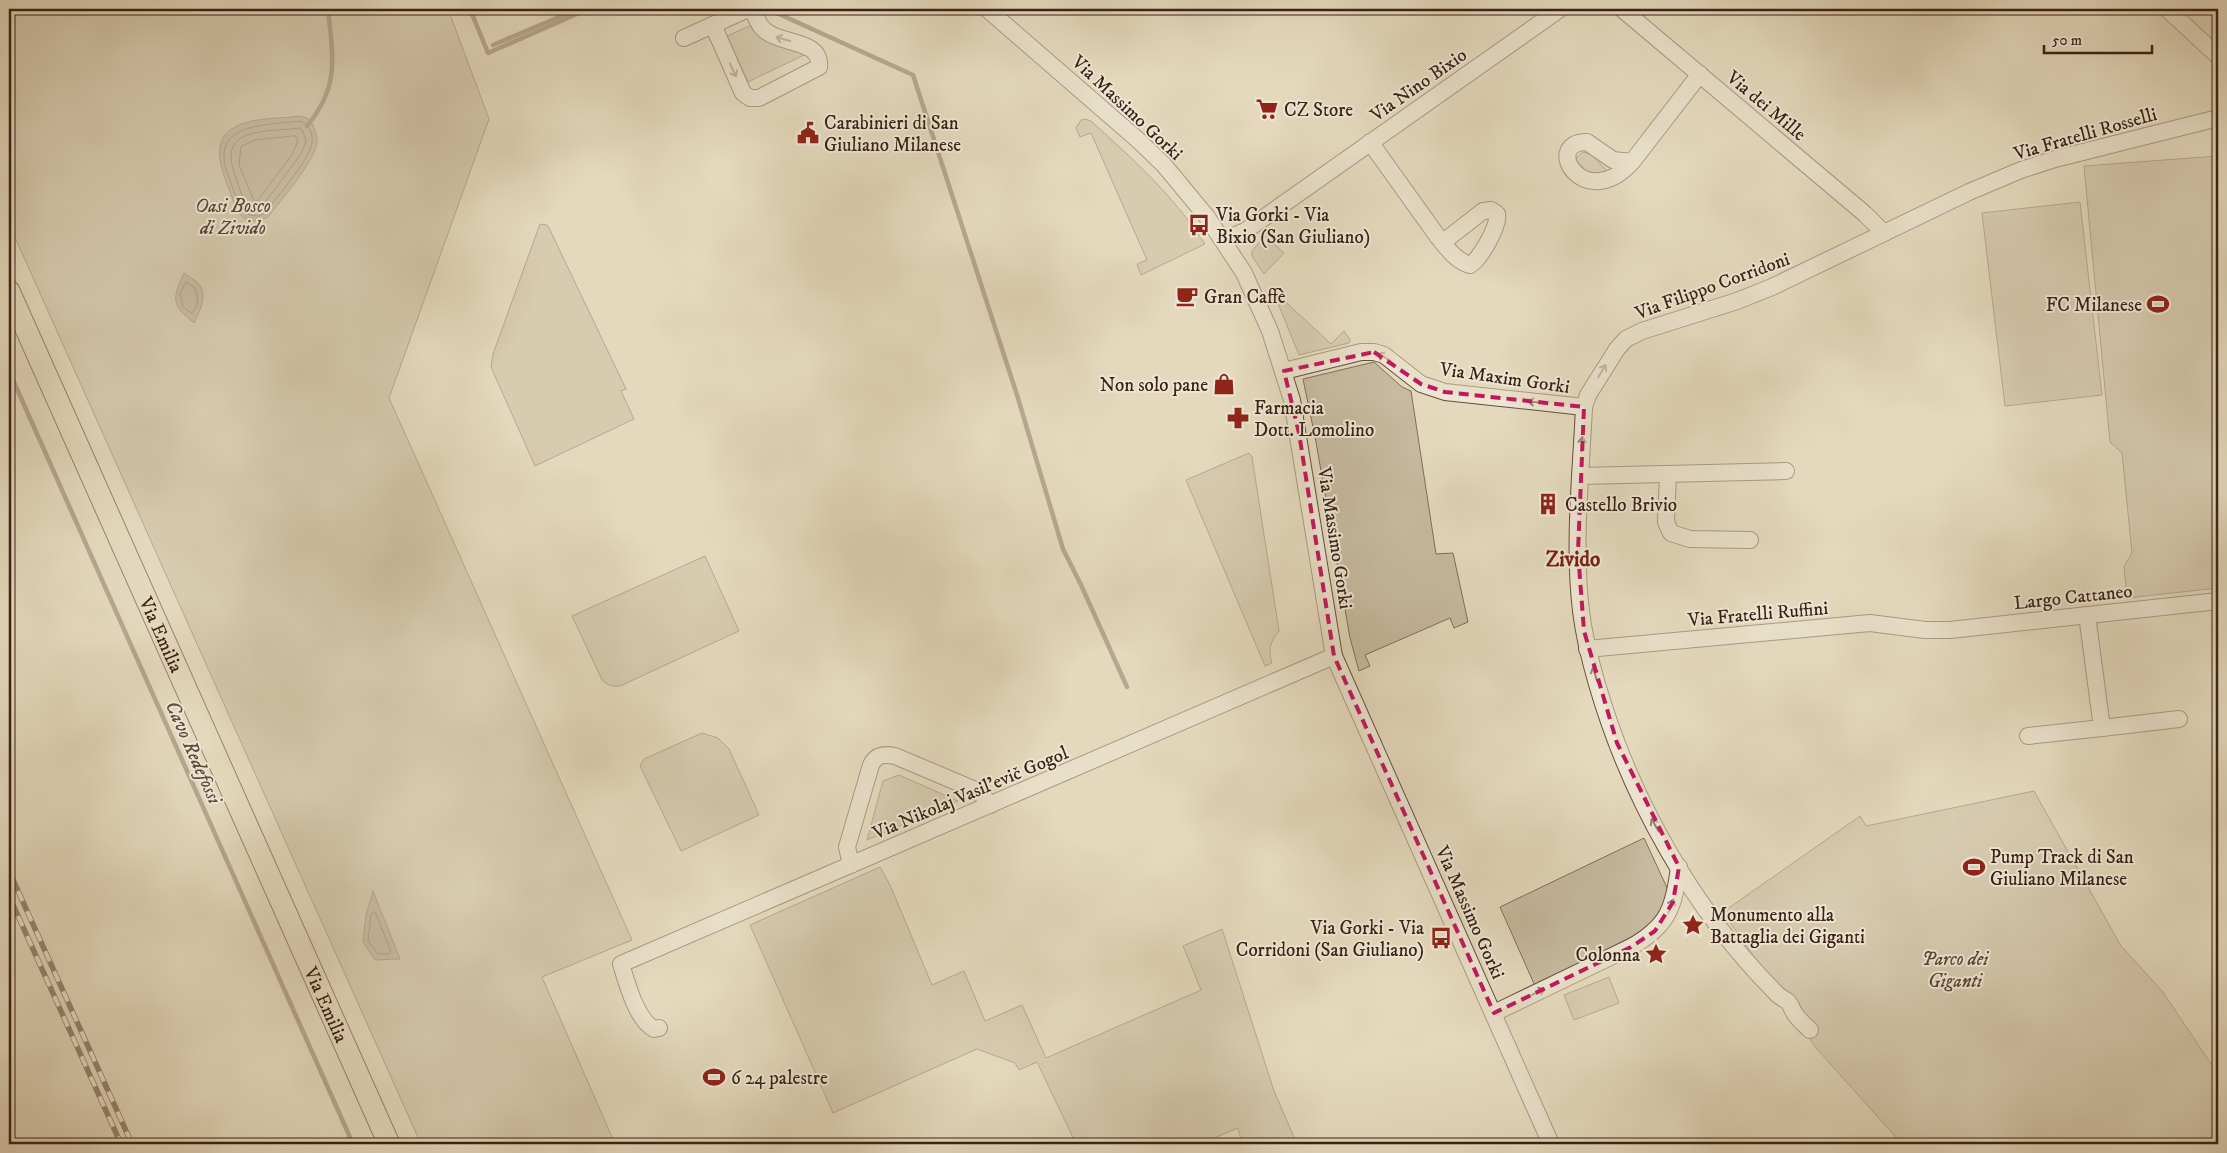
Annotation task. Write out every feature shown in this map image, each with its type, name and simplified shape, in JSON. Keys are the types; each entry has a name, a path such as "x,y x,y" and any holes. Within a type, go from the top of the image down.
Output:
{"main road":[{"name":"Via Emilia","path":"9,290 389,1144"}],"street":[{"path":"684,38 713,25 750,9 765,31 812,50 819,60 819,67 762,96 750,98 743,93 713,25"},
{"name":"Via Massimo Gorki","path":"987,9 1138,140 1180,184 1224,240 1244,273 1270,331 1284,371 1299,433 1334,656 1552,1144"},
{"name":"Via Nino Bixio","path":"1224,240 1245,230 1560,9"},
{"name":"Via dei Mille","path":"1622,9 1865,214 1884,233"},
{"path":"2166,9 2218,56"},
{"path":"1632,162 1700,74"},
{"name":"Via Fratelli Rosselli","path":"1884,233 1969,192 2036,165 2218,118"},
{"path":"1370,142 1442,242"},
{"name":"Via Filippo Corridoni","path":"1810,1030 1796,1016 1788,1002 1775,993 1709,914 1679,867 1647,810 1623,759 1606,713 1587,649 1580,607 1578,576 1584,407 1588,395 1607,364 1626,339 1653,327 1764,291 1884,233"},
{"name":"Via Maxim Gorki","path":"1284,371 1361,352 1374,352 1384,355 1421,384 1445,392 1584,407"},
{"path":"1581,476 1786,471"},
{"path":"1668,474 1666,522 1671,533 1690,539 1750,540"},
{"name":"Largo Cattaneo","path":"1932,630 2218,601"},
{"path":"2087,615 2102,728"},
{"name":"Via Fratelli Ruffini","path":"1587,649 1860,624 1885,624 1932,630"},
{"name":"Via Nikolaj Vasil'evič Gogol","path":"659,1028 654,1029 645,1022 635,1003 621,964 1334,656"},
{"path":"2028,736 2179,719"},
{"path":"851,865 848,847 871,765 880,756 895,756 980,792 988,799 990,804"},
{"path":"1494,1012 1631,947 1649,936 1661,925 1670,908 1676,891 1679,867"}],"highlighted area":[{"path":"1374,352 1421,384 1445,392 1584,407 1578,552 1584,631 1617,743 1679,867 1673,902 1655,931 1631,947 1494,1013 1334,656 1299,433 1284,371"}],"green space":[{"name":"Oasi Bosco di Zivido","path":"21,9 448,9 489,119 389,398 632,940 542,977 615,1144 421,1144 9,224 9,15"},
{"path":"754,24 808,53 748,82 727,36"},
{"path":"1081,120 1091,121 1152,179 1180,210 1205,244 1141,275 1137,264 1147,260 1091,133 1080,137 1076,128"},
{"path":"1583,152 1592,155 1606,170 1603,173 1587,172 1576,158"},
{"name":"FC Milanese","path":"2218,156 2218,588 2127,598 2124,566 2132,553 2122,453 2110,442 2084,166"},
{"path":"2080,202 2102,395 2005,406 1982,213"},
{"path":"540,224 547,225 549,228 626,389 621,391 634,419 535,466 491,367 493,354"},
{"path":"1265,236 1284,253 1264,274 1252,256 1252,251"},
{"path":"1277,294 1331,344 1344,331 1350,340 1349,343 1299,355 1275,296"},
{"path":"1374,362 1402,387 1411,391 1436,554 1453,553 1468,622 1454,628 1450,618 1365,655 1370,666 1359,671 1350,638 1316,442 1303,379"},
{"path":"1249,453 1252,457 1279,631 1271,646 1272,663 1265,666 1186,480"},
{"path":"705,556 739,631 620,686 610,685 602,680 572,616"},
{"path":"702,733 718,738 729,749 759,815 681,851 640,766 644,759"},
{"path":"899,775 958,801 867,840 883,781"},
{"name":"Parco dei Giganti","path":"2034,791 2121,946 2163,992 2211,1064 2218,1071 2218,1144 1902,1144 1816,1048 1723,912 1860,816 1866,826"},
{"path":"1644,838 1669,892 1659,918 1633,936 1535,986 1500,907"},
{"path":"880,867 890,885 932,985 964,971 985,1021 1022,1005 1046,1058 1201,990 1183,946 1222,929 1274,1091 1297,1144 1242,1144 1238,1128 1200,1144 1076,1144 1037,1062 1019,1070 1015,1063 977,1049 833,1113 750,925"},
{"path":"1609,977 1619,1003 1574,1020 1564,995"}],"water":[{"path":"300,116 309,119 316,135 317,141 311,158 297,180 268,217 254,221 246,219 236,210 225,179 220,159 222,141 227,133 235,127 250,121"},
{"path":"184,273 201,286 202,291 202,302 194,323 181,311 176,301 177,290"},
{"path":"373,891 400,959 375,960 363,942 366,914"}],"waterway":[{"path":"307,126 325,98 332,70 328,9"},
{"path":"470,9 488,53 588,9"},
{"path":"493,45 578,9"},
{"path":"768,9 913,75 1017,395 1063,549 1127,687"},
{"name":"Cavo Redefossi","path":"9,371 353,1144"}],"railway":[{"path":"9,871 132,1144"},
{"path":"9,896 121,1144"}],"place":[{"name":"CZ Store","path":"1267,109"},
{"name":"Carabinieri di San Giuliano Milanese","path":"808,133"},
{"name":"Via Gorki - Via Bixio (San Giuliano)","path":"1199,225"},
{"name":"Gran Caffè","path":"1187,296"},
{"name":"FC Milanese","path":"2158,304"},
{"name":"Non solo pane","path":"1224,384"},
{"name":"Farmacia Dott. Lomolino","path":"1238,418"},
{"name":"Castello Brivio","path":"1548,504"},
{"name":"Pump Track di San Giuliano Milanese","path":"1974,867"},
{"name":"Monumento alla Battaglia dei Giganti","path":"1693,925"},
{"name":"Via Gorki - Via Corridoni (San Giuliano)","path":"1441,938"},
{"name":"Colonna","path":"1656,954"},
{"name":"6 24 palestre","path":"714,1077"}],"district":[{"name":"Zivido","path":"1573,559"}]}
